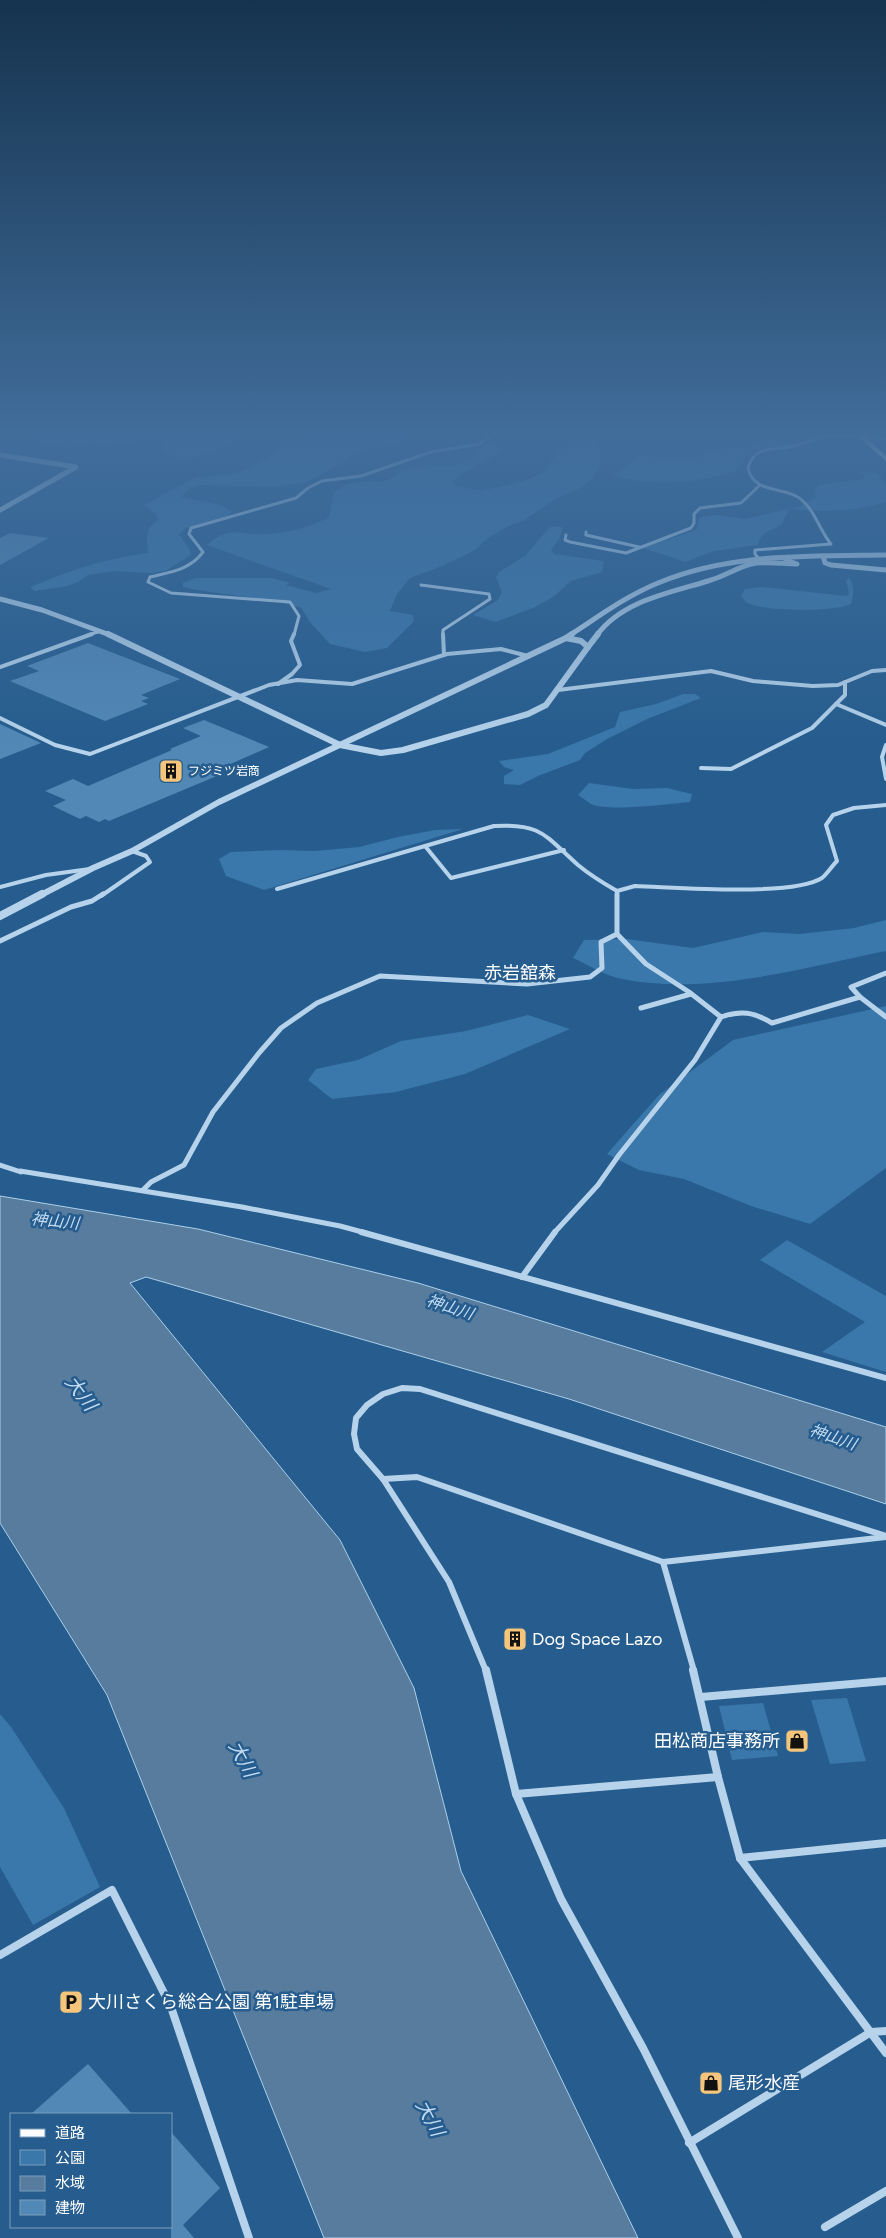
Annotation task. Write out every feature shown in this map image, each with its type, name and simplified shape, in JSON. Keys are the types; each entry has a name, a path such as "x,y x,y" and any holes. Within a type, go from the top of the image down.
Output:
{"street":[{"path":"192,538 203,552 198,560 187,567 150,576 148,582 171,593 290,602 297,609 300,621 291,641 300,665 292,674 278,684"},
{"path":"565,538 570,542 626,553 662,538"},
{"path":"598,538 639,547"},
{"path":"760,559 754,554 755,550 832,544 826,538"},
{"path":"0,916 93,868 132,851 219,802 566,638 656,584 695,570 760,559 886,555"},
{"path":"823,556 826,563 831,565 886,570"},
{"path":"0,599 42,610 101,631 340,745 380,752 403,750 435,742 528,714 546,705 601,629 615,616 666,592 713,580 752,564 797,564 789,560 773,558"},
{"path":"421,585 489,594 490,599 480,608 443,630 444,655"},
{"path":"0,667 101,631"},
{"path":"566,638 581,641 588,647"},
{"path":"0,718 63,747 79,753 90,754 239,696 278,684 297,680 352,684 444,655 501,650 529,656"},
{"path":"558,690 711,671 753,681 813,686 838,685 872,671 886,670"},
{"path":"701,768 731,769 812,728 844,695 845,682"},
{"path":"836,704 886,725"},
{"path":"886,745 882,757 886,779"},
{"path":"277,889 494,826 512,825 539,830 564,850 594,879 617,891 635,886 777,889 802,885 822,878 837,861 826,825 833,814 854,808 886,805"},
{"path":"426,846 451,878 564,850"},
{"path":"0,942 71,907 92,901 150,862 146,856 132,851"},
{"path":"0,888 46,875 93,868"},
{"path":"617,891 617,934 646,964 721,1017"},
{"path":"143,1190 151,1182 184,1165 213,1112 259,1053 281,1028 317,1003 380,976 472,980 502,984 590,977 602,968 602,942 617,934"},
{"path":"886,973 851,987 860,997 886,1017"},
{"path":"641,1008 691,994"},
{"path":"522,1276 553,1234 598,1185 619,1155 695,1060 721,1017 738,1010 754,1012 772,1023 860,997"},
{"path":"0,1165 46,1178 143,1190 340,1226 886,1378"},
{"path":"738,2238 643,2048 561,1899 516,1794 485,1666 450,1582 383,1479 357,1449 354,1434 356,1418 366,1405 383,1394 402,1388 420,1389 886,1536"},
{"path":"383,1479 417,1477 662,1562 886,1536"},
{"path":"662,1562 701,1697 718,1777 740,1858 886,2053"},
{"path":"701,1697 886,1681"},
{"path":"516,1794 718,1777"},
{"path":"740,1858 886,1843"},
{"path":"0,1955 112,1890 171,2007 249,2238"},
{"path":"689,2143 870,2032 886,2031"},
{"path":"825,2227 886,2191"}],"green space":[{"path":"147,538 182,538 189,548 191,555 165,571 152,573 114,571 88,575 78,582 67,586 35,591 30,587 88,566 116,558 148,553"},
{"path":"488,538 475,550 442,566 410,578 397,594 390,611 413,615 414,621 387,648 365,652 330,644 310,622 301,608 272,601 183,587 183,583 195,578 272,578 290,583 286,585 316,593 331,589 207,545 216,539"},
{"path":"540,538 559,538 551,550 554,554 604,562 602,572 571,581 553,597 535,607 496,622 473,615 498,600 502,592 496,577 499,572 525,556"},
{"path":"669,538 760,538 758,545 714,551 685,562 644,548"},
{"path":"849,577 853,587 853,597 851,604 842,607 814,610 766,608 746,602 741,596 745,589 762,587 847,596 849,593 846,581"},
{"path":"683,694 695,694 701,698 647,719 607,739 585,753 580,760 520,785 504,784 504,776 514,770 504,767 499,761 548,754 615,727 620,712 656,704"},
{"path":"589,783 633,789 667,788 692,794 690,802 640,807 600,806 591,804 578,795"},
{"path":"463,829 264,890 226,876 219,859 231,852 315,851 359,847 435,830"},
{"path":"886,920 886,951 755,978 688,984 655,983 616,978 573,958 584,940 626,939 693,948 763,932 799,934 854,928"},
{"path":"886,1006 886,1168 810,1224 751,1206 684,1179 639,1170 607,1154 659,1095 733,1040"},
{"path":"528,1015 570,1029 465,1074 396,1092 332,1099 308,1080 316,1069 358,1060 401,1041 466,1031"},
{"path":"787,1240 886,1296 886,1372 822,1352 865,1322 760,1260"},
{"path":"847,1698 866,1761 830,1764 811,1700"},
{"path":"763,1703 778,1756 732,1760 719,1706"},
{"path":"0,1714 11,1727 64,1808 100,1887 33,1925 0,1867"}],"water":[{"path":"0,1196 198,1229 418,1283 886,1427 886,1504 569,1399 146,1277 130,1283 340,1540 414,1688 461,1871 638,2238 324,2238 107,1695 0,1523"}],"building":[{"path":"0,538 48,538 0,565"},
{"path":"88,643 180,679 141,695 149,698 141,701 148,704 105,721 10,681 39,671 27,666"},
{"name":"フジミツ岩商","path":"204,720 269,747 217,770 224,773 109,821 105,819 99,822 86,816 80,819 53,806 66,800 45,791 73,779 88,786 172,750 170,749 201,736 183,728"},
{"path":"0,724 41,743 0,759"},
{"path":"88,2064 131,2113 32,2113"},
{"path":"172,2133 220,2188 183,2225 194,2238 171,2238"}],"place":[{"name":"フジミツ岩商","path":"171,771"},
{"name":"Dog Space Lazo","path":"515,1639"},
{"name":"田松商店事務所","path":"797,1741"},
{"name":"大川さくら総合公園 第1駐車場","path":"71,2002"},
{"name":"尾形水産","path":"711,2083"}],"district":[{"name":"赤岩舘森","path":"520,973"}],"water label":[{"name":"神山川","path":"55,1221"},
{"name":"神山川","path":"450,1307"},
{"name":"大川","path":"81,1393"},
{"name":"神山川","path":"833,1437"},
{"name":"大川","path":"243,1759"},
{"name":"大川","path":"430,2118"}]}
